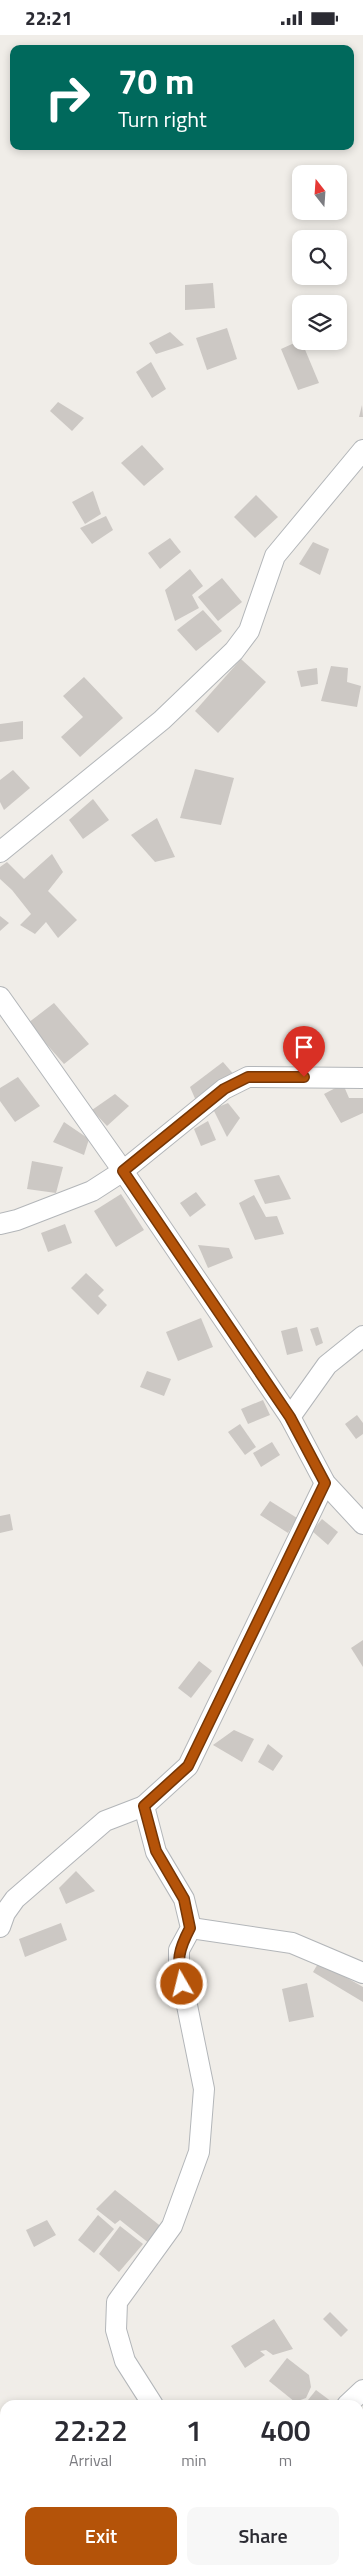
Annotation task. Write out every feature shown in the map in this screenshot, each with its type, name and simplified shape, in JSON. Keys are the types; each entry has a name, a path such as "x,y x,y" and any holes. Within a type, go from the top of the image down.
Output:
{"street":[{"path":"0,852 162,720 234,651 249,631 275,556 363,450"},
{"path":"0,997 123,1171 290,1417 325,1483 363,1524"},
{"path":"0,1224 17,1220 92,1191 123,1171 224,1089 248,1077 363,1078"},
{"path":"290,1417 327,1365 363,1336"},
{"path":"0,1927 5,1913 15,1899 105,1821 144,1806 188,1766 325,1483"},
{"path":"144,1806 156,1851 184,1899 190,1928 179,1950 179,1966 204,2089 199,2152 172,2226 117,2302 116,2330 124,2361 150,2400"},
{"path":"190,1928 292,1943 363,1973"},
{"path":"352,2400 363,2390"}],"building":[{"path":"213,283 215,308 185,310 185,285"},
{"path":"227,328 237,359 207,370 196,338"},
{"path":"170,332 184,345 156,354 149,343"},
{"path":"292,344 292,350 305,350 319,383 298,390 281,349"},
{"path":"151,362 166,389 152,398 136,372"},
{"path":"58,402 84,418 72,431 50,411"},
{"path":"362,405 363,417 359,417"},
{"path":"142,445 164,469 144,486 121,463"},
{"path":"93,491 101,514 85,524 72,502"},
{"path":"256,495 278,517 255,538 234,517"},
{"path":"106,516 113,530 92,544 80,528"},
{"path":"170,538 181,552 160,569 148,553"},
{"path":"313,542 329,549 320,575 299,564"},
{"path":"190,569 203,586 192,595 199,608 175,621 165,590"},
{"path":"222,578 242,602 218,621 198,597"},
{"path":"203,610 222,631 196,651 177,630"},
{"path":"241,659 266,682 218,733 195,711"},
{"path":"331,666 348,668 347,682 361,686 357,707 321,701"},
{"path":"317,668 318,684 301,687 297,671"},
{"path":"84,677 123,718 80,757 61,737 83,717 63,696"},
{"path":"23,721 23,739 0,742 0,724"},
{"path":"195,769 234,778 221,825 180,818"},
{"path":"13,770 30,788 4,810 0,802 0,780"},
{"path":"93,799 109,820 83,839 69,820"},
{"path":"157,818 175,857 155,862 131,835"},
{"path":"52,854 63,872 48,891 77,920 58,938 46,922 35,934 20,925 31,914 12,890 0,879 0,867 7,862 24,879"},
{"path":"0,916 9,923 0,931"},
{"path":"54,1003 89,1044 64,1064 28,1023"},
{"path":"223,1062 236,1077 197,1103 190,1087"},
{"path":"18,1077 40,1106 15,1122 0,1101 0,1088"},
{"path":"343,1084 349,1098 363,1098 363,1113 341,1123 324,1094"},
{"path":"115,1094 129,1106 107,1126 92,1110"},
{"path":"228,1103 240,1118 227,1137 213,1109"},
{"path":"208,1121 216,1140 201,1146 194,1129"},
{"path":"64,1122 89,1139 84,1155 53,1142"},
{"path":"32,1161 63,1167 56,1193 27,1189"},
{"path":"279,1175 291,1199 265,1204 254,1180"},
{"path":"196,1192 206,1205 190,1217 180,1203"},
{"path":"121,1194 144,1230 116,1247 94,1211"},
{"path":"254,1195 266,1217 277,1216 284,1234 255,1240 239,1203"},
{"path":"65,1224 72,1243 48,1252 41,1233"},
{"path":"198,1245 229,1248 233,1258 208,1268"},
{"path":"86,1273 104,1290 98,1296 107,1305 98,1315 71,1288"},
{"path":"201,1318 213,1347 178,1361 166,1332"},
{"path":"297,1327 303,1351 287,1355 281,1331"},
{"path":"318,1327 323,1343 316,1346 310,1329"},
{"path":"147,1371 171,1379 164,1396 140,1387"},
{"path":"263,1400 270,1415 248,1424 241,1409"},
{"path":"357,1415 363,1423 363,1434 356,1439 345,1424"},
{"path":"240,1424 256,1447 245,1455 228,1432"},
{"path":"272,1442 280,1455 261,1467 253,1453"},
{"path":"270,1501 297,1518 288,1533 260,1515"},
{"path":"10,1514 13,1530 0,1533 0,1516"},
{"path":"322,1519 338,1532 328,1545 312,1531"},
{"path":"363,1640 363,1667 351,1648"},
{"path":"199,1661 212,1671 191,1698 178,1688"},
{"path":"234,1730 254,1739 242,1762 213,1745"},
{"path":"268,1744 283,1756 273,1771 258,1762"},
{"path":"76,1871 95,1891 66,1904 59,1888"},
{"path":"61,1923 67,1940 25,1957 19,1939"},
{"path":"319,1962 363,1987 363,2002 313,1972"},
{"path":"307,1983 314,2017 289,2022 282,1989"},
{"path":"115,2190 163,2228 150,2244 120,2220 115,2224 96,2209"},
{"path":"98,2215 114,2229 94,2253 78,2240"},
{"path":"47,2220 56,2235 34,2247 26,2230"},
{"path":"120,2226 143,2244 119,2272 99,2254"},
{"path":"330,2312 348,2330 341,2337 323,2319"},
{"path":"274,2319 293,2349 273,2355 266,2350 260,2351 265,2355 245,2368 231,2346"},
{"path":"287,2358 309,2375 311,2387 306,2398 293,2400 269,2381"},
{"path":"316,2390 329,2400 308,2400"}],"route":[{"path":"182,1984 179,1950 190,1928 187,1913 184,1899 156,1851 144,1806 188,1766 325,1483 290,1417 123,1171 224,1089 248,1077 304,1077"}]}
